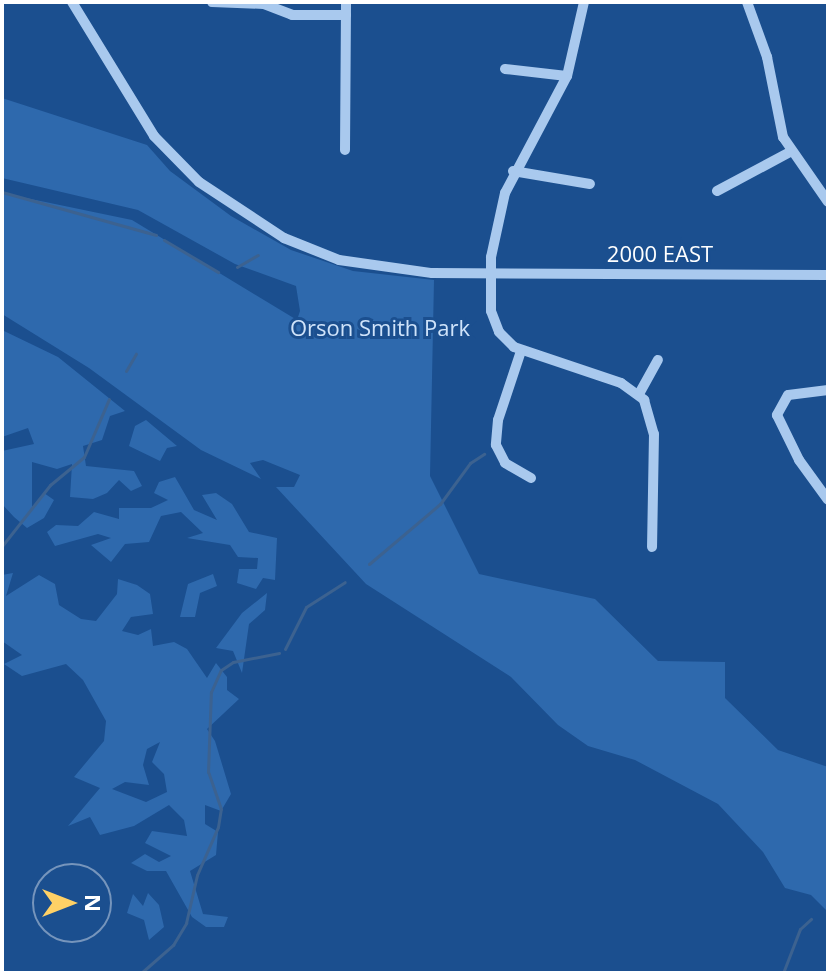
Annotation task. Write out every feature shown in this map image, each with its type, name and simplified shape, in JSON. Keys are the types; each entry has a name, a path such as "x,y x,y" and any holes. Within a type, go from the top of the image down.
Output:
{"street":[{"name":"2000 EAST","path":"72,2 154,136 199,182 240,213 284,238 339,260 432,273 828,275"},
{"path":"212,2 264,4 292,15 346,15"},
{"path":"345,150 346,2"},
{"path":"584,2 567,76 513,171 493,236 491,274 494,322 521,351 621,383 639,394 654,426 652,547"},
{"path":"747,2 762,38 773,106 790,152 828,202"},
{"path":"505,69 567,76"},
{"path":"717,191 790,152"},
{"path":"513,171 590,184"},
{"path":"521,351 498,420 496,445 505,463 531,478"},
{"path":"639,394 658,360"},
{"path":"828,390 788,395 777,409 783,433 828,500"}],"green space":[{"name":"Orson Smith Park","path":"2,98 147,145 170,171 231,216 291,250 353,271 434,280 430,476 479,574 595,599 658,661 725,662 725,698 778,750 828,767 828,912 811,895 785,888 763,852 718,804 635,760 588,746 558,725 511,677 366,584 276,487 294,487 300,475 263,460 250,463 261,479 201,450 89,368 2,314 2,193 132,220 297,320 300,311 296,286 235,264 138,210 2,178"},
{"path":"2,330 58,357 125,411 110,416 102,440 83,446 86,466 134,471 142,486 131,491 119,480 107,493 93,499 70,497 72,464 57,469 32,462 32,507 44,493 54,500 44,518 27,528 2,504 2,451 34,444 28,428 2,437"},
{"path":"146,420 177,446 167,448 160,461 129,446 135,426"},
{"path":"175,477 194,510 217,520 202,495 216,493 232,504 249,532 277,538 275,580 263,578 256,589 237,583 239,569 257,569 258,558 238,557 230,545 187,538 203,533 181,512 161,516 149,542 125,544 111,562 91,545 111,538 98,534 55,546 47,532 56,525 78,526 94,512 119,519 119,508 151,508 168,500 154,493 159,482"},
{"path":"13,573 6,596 39,575 55,584 59,605 81,619 96,621 117,594 118,579 137,585 150,594 153,614 131,617 122,631 138,635 151,629 153,646 174,642 187,649 207,678 216,663 227,677 227,690 239,699 207,729 215,741 231,794 221,811 205,805 205,824 218,832 216,855 190,871 203,914 228,917 224,927 206,927 192,917 166,871 147,871 131,863 145,854 159,862 171,856 145,843 152,831 187,836 184,820 169,805 134,826 100,835 90,817 68,826 100,788 74,777 104,741 106,721 83,680 66,664 22,676 4,664 22,655 2,641 2,575","holes":["160,742 152,762 164,774 167,792 146,802 112,789 125,782 149,785 143,765 147,749"]},
{"path":"213,574 217,586 200,593 195,617 180,617 188,584"},
{"path":"267,593 265,610 249,624 242,673 233,651 216,648 242,613"},
{"path":"148,893 159,905 164,927 149,940 144,920 127,913 133,894 143,906"}],"waterway":[{"path":"2,192 156,235"},
{"path":"164,240 218,272"},
{"path":"237,267 258,255"},
{"path":"126,371 136,354"},
{"path":"2,546 50,485 84,457 109,399"},
{"path":"369,564 440,504 470,463 484,454"},
{"path":"285,649 306,607 345,582"},
{"path":"141,973 173,945 186,923 197,875 218,827 221,809 208,772 211,692 221,670 233,662 279,653"},
{"path":"783,973 800,929 811,919"}]}
